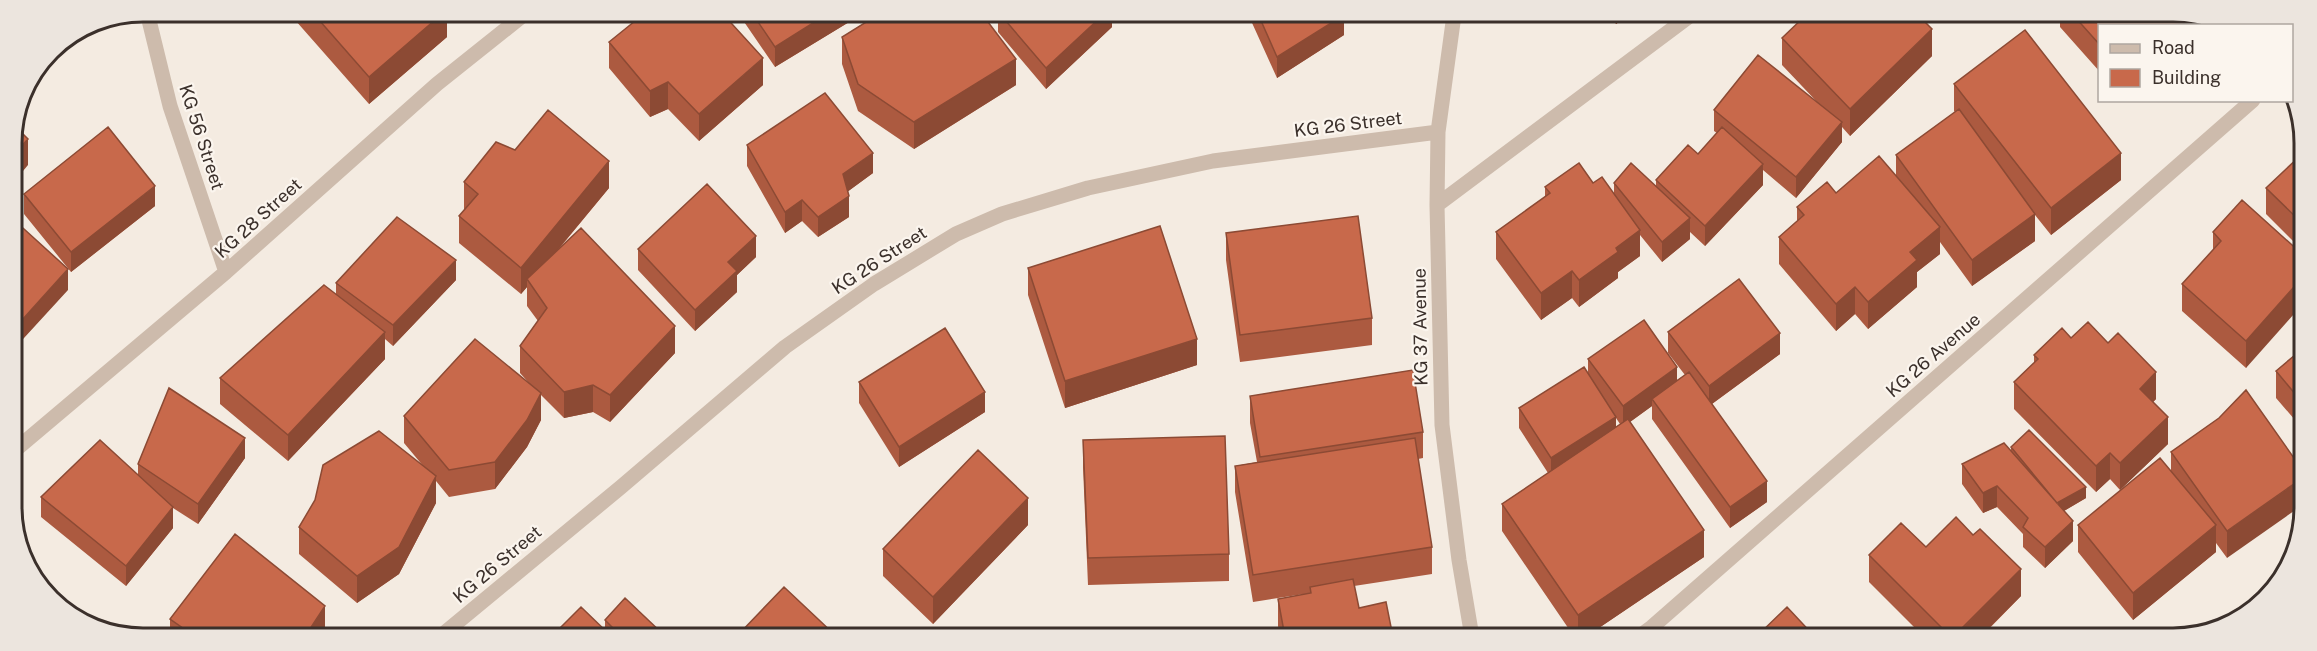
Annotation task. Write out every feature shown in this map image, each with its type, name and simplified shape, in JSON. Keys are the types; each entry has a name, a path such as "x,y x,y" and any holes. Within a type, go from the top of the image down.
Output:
{"street":[{"name":"KG 37 Avenue","path":"1453,22 1438,132 1437,205 1442,425 1459,560 1470,628"},
{"path":"1437,205 1681,22"},
{"name":"KG 56 Street","path":"150,23 170,106 226,272"},
{"name":"KG 28 Street","path":"22,444 226,272 437,84 514,23"},
{"name":"KG 26 Avenue","path":"1651,628 2251,102"},
{"name":"KG 26 Street","path":"450,628 785,347 874,284 956,234 1002,214 1088,188 1213,160 1438,132"}],"building":[{"path":"1262,22 1332,22 1277,57"},
{"path":"1799,22 1925,22 1932,29 1850,109 1782,38"},
{"path":"2079,22 2189,24 2098,24 2098,43"},
{"path":"322,23 432,23 369,77"},
{"path":"633,23 731,23 763,58 699,114 668,82 650,91 609,42"},
{"path":"759,23 814,23 775,47"},
{"path":"865,23 988,23 1016,59 914,122 858,84 842,37"},
{"path":"1007,23 1095,23 1046,68"},
{"path":"2025,30 2121,153 2051,208 1954,84"},
{"path":"1758,55 1842,122 1796,177 1714,110"},
{"path":"825,93 873,153 843,174 849,196 818,217 802,200 785,212 747,145"},
{"path":"1959,109 2035,214 1972,260 1896,155"},
{"path":"548,110 609,161 521,268 459,216 478,194 464,182 496,142 515,150"},
{"path":"108,127 155,186 71,252 24,194"},
{"path":"1722,127 1763,164 1705,226 1656,180 1688,145 1698,154"},
{"path":"23,134 28,139 23,144"},
{"path":"1879,156 1940,227 1910,252 1917,260 1868,302 1855,287 1836,304 1779,237 1804,215 1797,207 1827,182 1836,193"},
{"path":"2294,162 2294,215 2266,188"},
{"path":"1579,163 1593,183 1602,177 1640,230 1616,248 1618,252 1579,280 1572,271 1541,293 1496,232 1550,193 1545,187"},
{"path":"1631,163 1690,218 1662,242 1614,183"},
{"path":"707,184 756,236 728,262 737,271 695,310 638,249"},
{"path":"2242,200 2294,247 2294,287 2246,341 2182,284 2221,241 2213,232"},
{"path":"1358,216 1372,318 1240,335 1226,233"},
{"path":"397,217 456,260 393,325 336,283"},
{"path":"1160,226 1197,339 1065,381 1028,268"},
{"path":"23,228 68,269 23,319"},
{"path":"581,228 675,326 610,395 593,385 564,392 520,346 547,308 527,279"},
{"path":"1739,279 1780,333 1709,386 1668,332"},
{"path":"324,285 385,332 288,435 220,378"},
{"path":"1644,320 1677,367 1623,406 1588,359"},
{"path":"2088,322 2108,343 2118,333 2156,372 2140,389 2168,417 2120,463 2110,453 2096,466 2014,382 2038,359 2034,355 2062,328 2071,338"},
{"path":"945,328 985,392 899,447 859,382"},
{"path":"475,339 541,393 527,420 495,462 449,470 404,416"},
{"path":"2294,356 2294,393 2276,371"},
{"path":"1584,367 1616,417 1551,458 1519,408"},
{"path":"1413,370 1423,432 1260,457 1250,396"},
{"path":"1689,372 1767,481 1730,507 1652,399"},
{"path":"169,388 245,438 198,504 138,464"},
{"path":"2246,390 2294,458 2294,484 2227,531 2171,452 2219,418"},
{"path":"1628,419 1704,530 1578,615 1502,504"},
{"path":"2029,430 2086,487 2057,503 2011,447"},
{"path":"379,431 436,476 399,547 357,576 299,527 315,500 323,465"},
{"path":"1225,436 1229,554 1088,558 1083,440"},
{"path":"1415,438 1432,547 1253,575 1235,466"},
{"path":"100,440 173,507 126,566 41,497"},
{"path":"2004,443 2073,521 2045,547 2023,527 2028,518 1997,486 1983,493 1962,464"},
{"path":"978,450 1028,498 933,597 883,549"},
{"path":"2160,458 2216,525 2133,593 2078,525"},
{"path":"1956,517 1973,535 1980,529 2021,569 1962,628 1942,628 1869,555 1901,523 1926,547"},
{"path":"235,534 325,606 311,628 183,628 170,619"},
{"path":"1353,579 1359,608 1386,602 1391,628 1283,628 1278,599 1311,593 1310,587"},
{"path":"784,587 828,628 745,628"},
{"path":"625,598 657,628 613,628 605,620"},
{"path":"581,607 603,628 560,628"},
{"path":"1787,607 1807,628 1765,628"}]}
